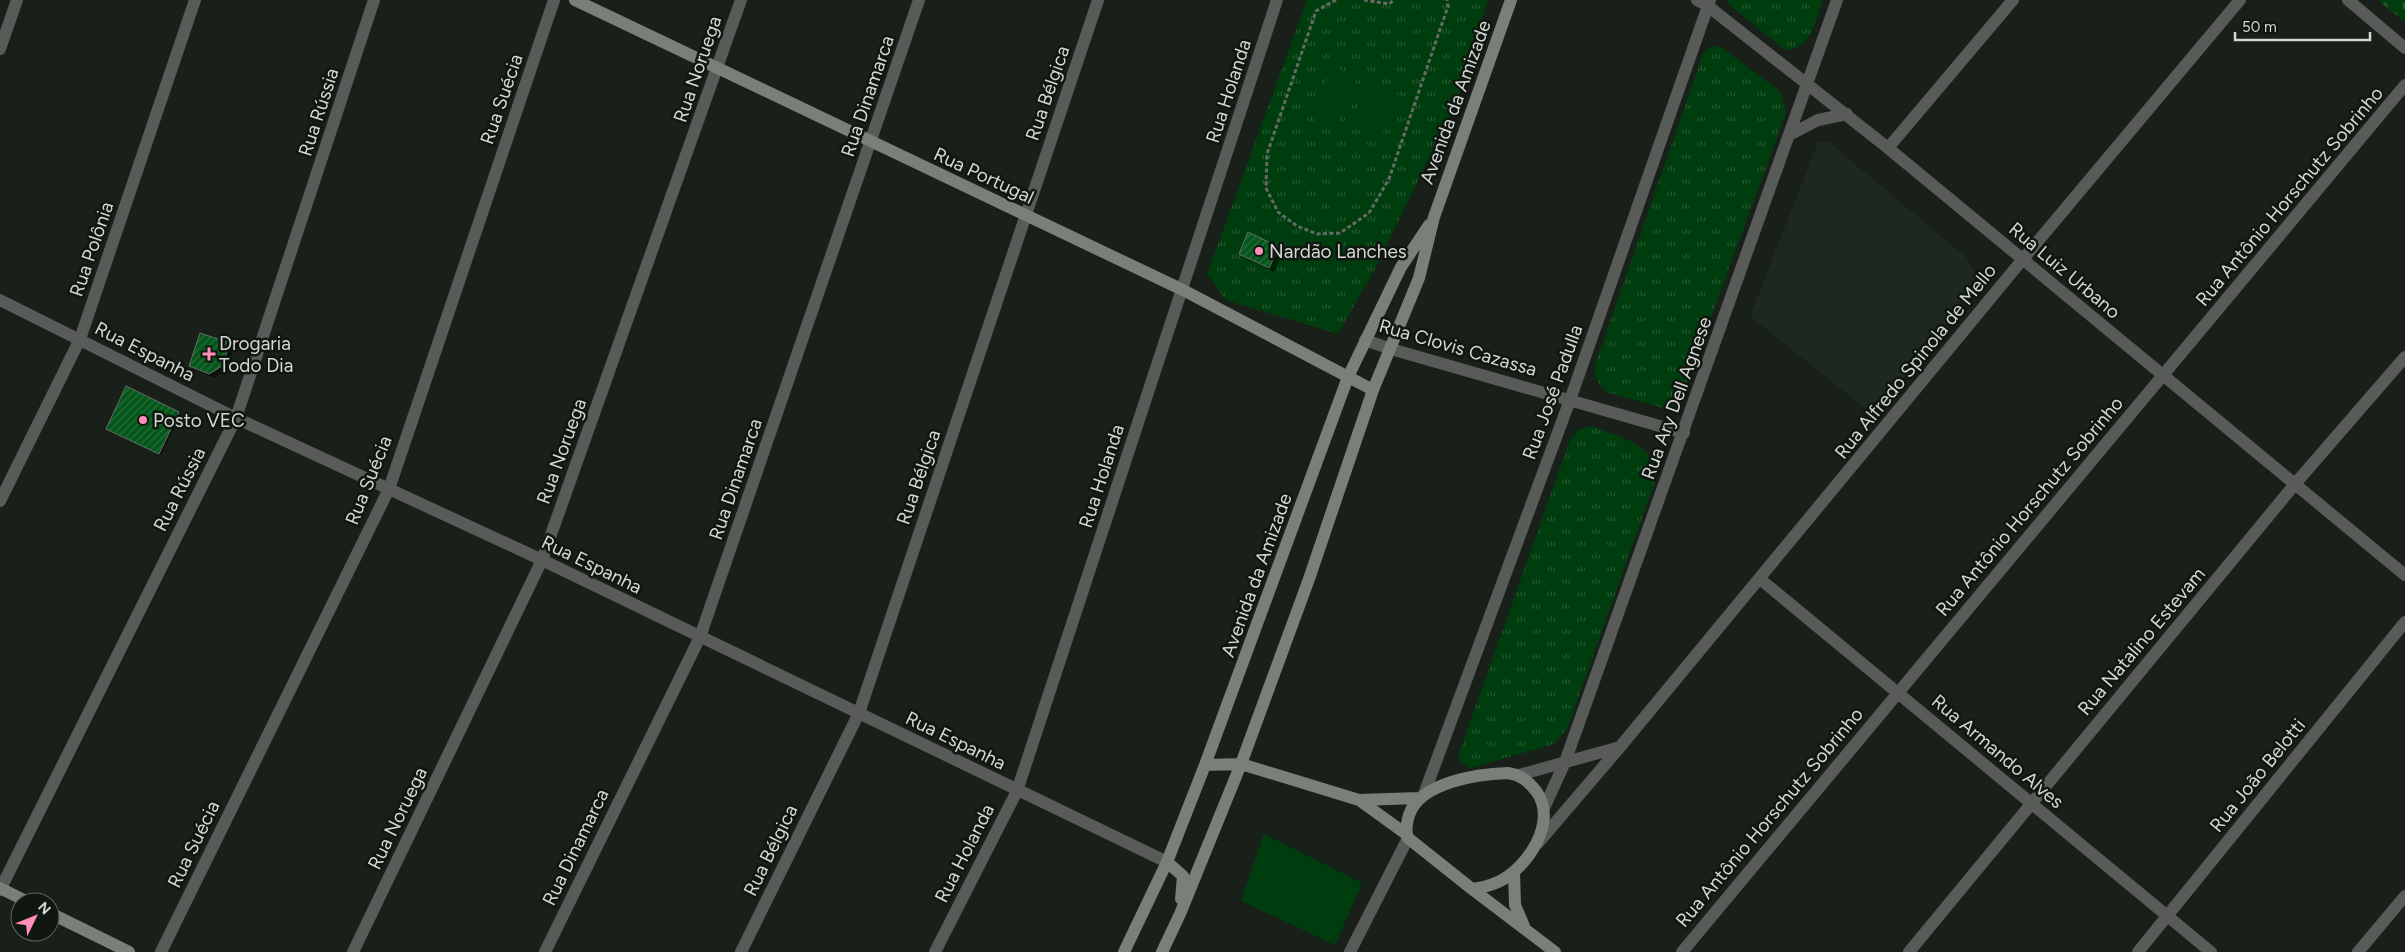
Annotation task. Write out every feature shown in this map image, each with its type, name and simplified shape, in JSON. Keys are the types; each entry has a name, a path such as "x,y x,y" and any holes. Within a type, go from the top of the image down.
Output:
{"main road":[{"name":"Rua Portugal","path":"575,0 871,143 1183,290 1374,390"},
{"name":"Avenida da Amizade","path":"1162,952 1180,914 1242,764 1309,579 1374,390 1419,278 1434,217 1511,0"},
{"name":"Avenida da Amizade","path":"1124,952 1167,862 1205,765 1348,377 1401,267 1434,217"},
{"path":"1205,765 1242,764 1360,800 1555,952"},
{"path":"1360,800 1421,796 1437,787 1493,774 1519,775 1533,788 1545,806 1543,828 1538,843 1514,872 1499,882 1472,889"},
{"path":"1407,836 1410,812 1421,796"},
{"path":"1167,862 1183,876 1180,914"},
{"path":"1514,872 1514,905 1525,929"},
{"path":"60,918 130,952"}],"street":[{"path":"0,49 17,0"},
{"name":"Rua Polônia","path":"0,501 80,339 195,0"},
{"name":"Rua Rússia","path":"0,889 236,418 374,0"},
{"name":"Rua Suécia","path":"161,952 389,489 554,0"},
{"name":"Rua Noruega","path":"353,952 542,560 741,0"},
{"name":"Rua Dinamarca","path":"545,952 700,637 919,0"},
{"name":"Rua Bélgica","path":"741,952 859,713 1098,0"},
{"name":"Rua Holanda","path":"935,952 1017,791 1277,0"},
{"name":"Rua Ary Dell Agnese","path":"1545,806 1565,762 1791,134 1837,0"},
{"path":"1888,148 2013,0"},
{"name":"Rua Alfredo Spinola de Mello","path":"1538,843 1760,579 2023,259 2240,0"},
{"path":"2348,0 2405,48"},
{"name":"Rua Luiz Urbano","path":"1705,2 1847,114 2405,575"},
{"name":"Rua José Padulla","path":"1421,796 1570,400 1705,2"},
{"name":"Rua Antônio Horschutz Sobrinho","path":"1682,952 2405,85"},
{"path":"1791,134 1818,120 1847,114"},
{"name":"Rua Espanha","path":"0,300 236,418 542,560 1167,862"},
{"name":"Rua Clovis Cazassa","path":"1365,340 1684,432"},
{"name":"Rua Natalino Estevam","path":"1909,952 2295,484 2405,357"},
{"name":"Rua Armando Alves","path":"1760,579 2211,952"},
{"name":"Rua João Belotti","path":"2138,952 2405,622"},
{"path":"1519,775 1620,747"},
{"path":"1350,952 1407,836"},
{"path":"2358,952 2405,896"}],"path":[{"path":"1336,0 1316,11 1267,154 1266,188 1278,212 1297,226 1317,234 1340,233 1368,213 1389,179 1448,6 1447,0"},
{"path":"1364,0 1389,4 1394,0"}],"shaded area":[{"path":"1818,142 1829,142 1967,258 1979,281 1874,416 1750,316"}],"green space":[{"path":"1307,0 1488,0 1458,98 1376,267 1338,334 1226,300 1207,274"},
{"path":"1727,0 1823,0 1815,25 1807,39 1794,49 1785,50 1731,6"},
{"path":"2378,0 2405,0 2405,22"},
{"path":"1720,46 1776,88 1782,95 1786,113 1683,394 1677,404 1667,409 1606,392 1597,381 1594,368 1703,54 1710,47"},
{"path":"1332,65 1357,79 1335,129 1313,118"},
{"path":"1369,83 1401,96 1379,141 1348,125"},
{"path":"1591,426 1624,438 1644,450 1651,458 1655,467 1656,479 1567,729 1554,744 1471,768 1464,765 1458,756 1570,440 1578,430"},
{"path":"1264,834 1362,883 1335,945 1241,901"}],"building":[{"name":"Nardão Lanches","path":"1248,232 1279,247 1269,268 1239,254"},
{"name":"Drogaria Todo Dia","path":"200,333 230,343 222,366 209,374 189,366"},
{"name":"Posto VEC","path":"126,386 179,412 159,454 106,429"}],"place":[{"name":"Nardão Lanches","path":"1259,251"},
{"name":"Drogaria Todo Dia","path":"209,354"},
{"name":"Posto VEC","path":"143,420"}]}
